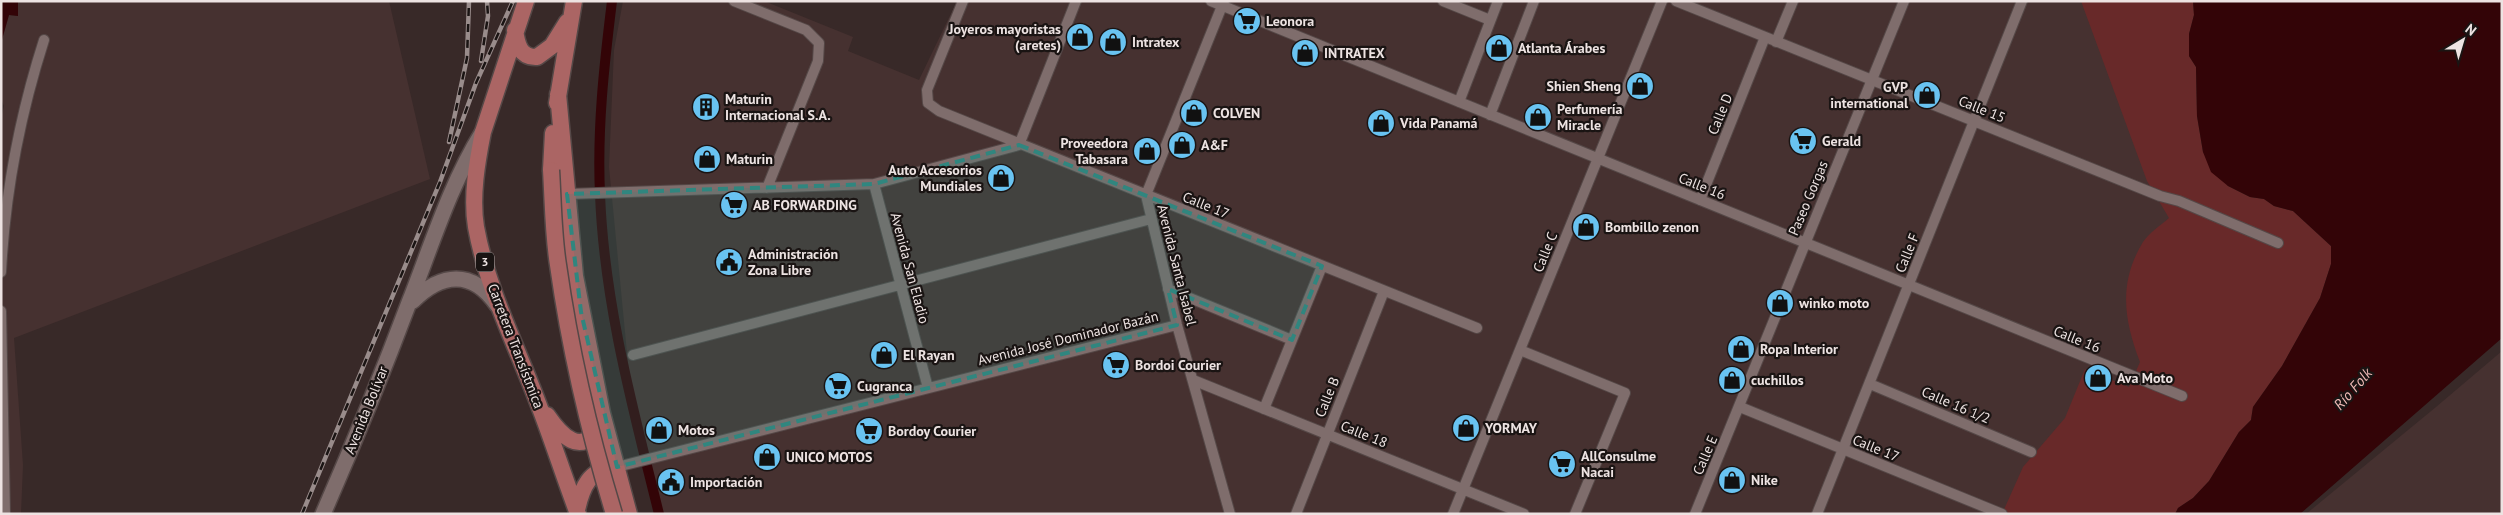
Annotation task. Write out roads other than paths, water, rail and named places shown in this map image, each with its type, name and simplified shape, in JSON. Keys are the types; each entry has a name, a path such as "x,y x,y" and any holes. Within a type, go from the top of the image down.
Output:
{"main road":[{"name":"Carretera Transístmica","path":"526,1 515,30 478,154 476,226 486,269 500,309 538,403 578,512"},
{"path":"515,30 517,44 523,53 530,57 540,56 552,46 573,6"},
{"path":"573,6 552,133 551,170 557,263 584,412 614,514"},
{"path":"558,94 574,194 575,276 602,413 629,514"},
{"name":"Avenida Bolívar","path":"323,514 408,306 454,187 467,157 483,132"},
{"name":"Avenida Bolívar","path":"408,306 427,287 440,280 463,279 476,284 490,294 500,309"},
{"path":"538,403 557,429 568,438 578,442 586,441 592,436 602,413"},
{"path":"578,512 585,483 601,470 617,467"}],"street":[{"path":"734,1 806,30 819,43 818,61 768,188"},
{"name":"Calle 17","path":"963,1 926,90 928,103 940,112 1477,328"},
{"path":"574,194 874,184 1019,145 1076,1"},
{"name":"Calle 16","path":"1211,1 1223,4 1490,115 2182,396"},
{"path":"1443,1 1490,20"},
{"path":"1459,102 1498,1"},
{"path":"1490,115 1534,1"},
{"name":"Calle C","path":"1453,514 1662,1"},
{"name":"Calle 15","path":"1676,1 2160,196 2179,201 2278,243"},
{"path":"1776,42 1793,1"},
{"name":"Paseo Gorgas","path":"1740,407 1804,243 1904,1"},
{"name":"Calle F","path":"1817,514 1841,449 1870,384 2022,1"},
{"name":"Avenida Santa Isabel","path":"1223,4 1146,196 1177,325 1230,514"},
{"name":"Calle D","path":"1700,200 1765,37"},
{"path":"1,272 4,222 10,181 34,72 44,40"},
{"name":"Avenida San Eladio","path":"874,184 928,388"},
{"path":"632,355 1151,219"},
{"path":"1264,409 1322,266"},
{"path":"1168,289 1292,340"},
{"name":"Calle B","path":"1296,514 1384,291"},
{"path":"1,311 5,514"},
{"name":"Avenida José Dominador Bazán","path":"617,467 1177,325"},
{"path":"1520,350 1625,393 1575,514"},
{"name":"Calle 18","path":"1193,380 1524,514"},
{"name":"Calle 16 1/2","path":"1870,384 2031,452"},
{"name":"Calle 17","path":"1740,407 2002,514"},
{"name":"Calle E","path":"1695,514 1740,407"}],"water":[{"path":"1,1 18,1 18,16 9,15 1,43"},
{"name":"Río Folk","path":"2193,1 2502,1 2502,338 2300,514 2175,514 2178,508 2193,498 2209,481 2239,432 2251,420 2253,407 2282,366 2320,298 2331,264 2331,246 2293,211 2274,206 2264,199 2250,197 2228,186 2211,172 2203,152 2197,116 2196,67 2189,56 2189,34 2194,15"}],"waterway":[{"path":"612,1 600,122 599,170 603,235 607,275 621,356 659,514"}],"railway":[{"path":"449,142 467,58 469,1"},
{"path":"481,61 488,16 487,1"},
{"path":"302,514 440,182 476,83 513,1"}],"place":[{"name":"Leonora","path":"1247,21"},
{"name":"Joyeros mayoristas (aretes)","path":"1080,37"},
{"name":"Intratex","path":"1113,42"},
{"name":"Atlanta Árabes","path":"1499,48"},
{"name":"INTRATEX","path":"1305,53"},
{"name":"Shien Sheng","path":"1640,86"},
{"name":"GVP international","path":"1927,95"},
{"name":"Maturin Internacional S.A.","path":"706,107"},
{"name":"COLVEN","path":"1194,113"},
{"name":"Perfumería Miracle","path":"1538,117"},
{"name":"Vida Panamá","path":"1381,123"},
{"name":"Gerald","path":"1803,141"},
{"name":"A&F","path":"1182,145"},
{"name":"Proveedora Tabasara","path":"1147,151"},
{"name":"Maturin","path":"707,159"},
{"name":"Auto Accesorios Mundiales","path":"1001,178"},
{"name":"AB FORWARDING","path":"734,205"},
{"name":"Bombillo zenon","path":"1586,227"},
{"name":"Administración Zona Libre","path":"729,262"},
{"name":"winko moto","path":"1780,303"},
{"name":"Ropa Interior","path":"1741,349"},
{"name":"El Rayan","path":"884,355"},
{"name":"Bordoi Courier","path":"1116,365"},
{"name":"Ava Moto","path":"2098,378"},
{"name":"cuchillos","path":"1732,380"},
{"name":"Cugranca","path":"838,386"},
{"name":"YORMAY","path":"1466,428"},
{"name":"Motos","path":"659,430"},
{"name":"Bordoy Courier","path":"869,431"},
{"name":"UNICO MOTOS","path":"767,457"},
{"name":"AllConsulme Nacai","path":"1562,464"},
{"name":"Nike","path":"1732,480"},
{"name":"Importación","path":"671,482"}]}
